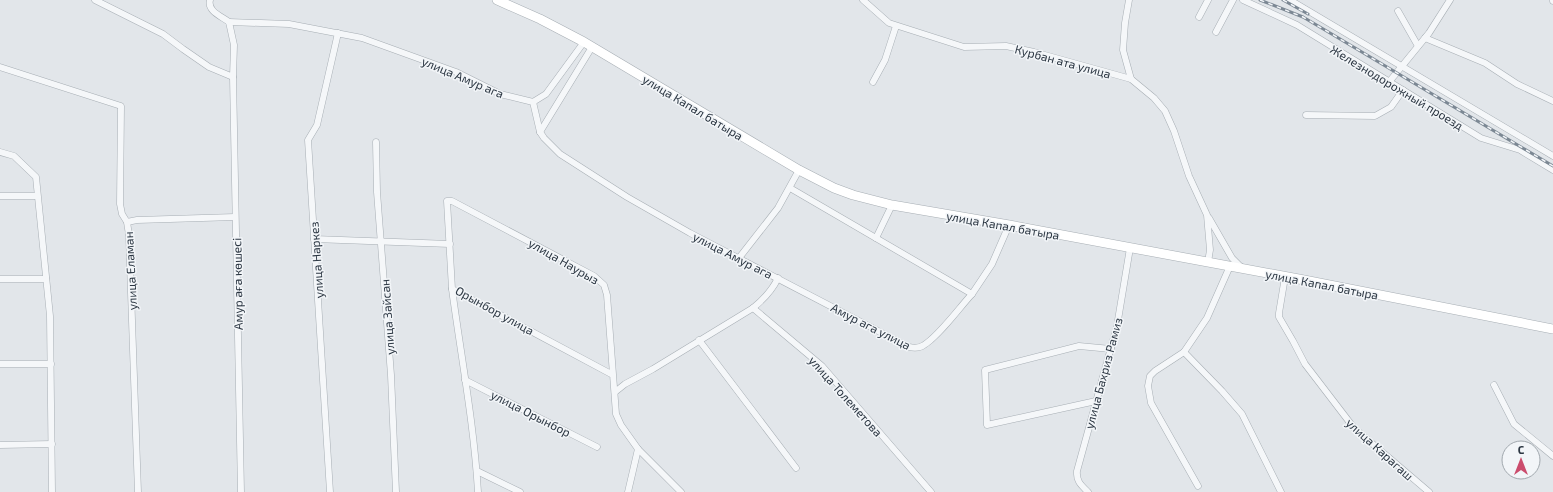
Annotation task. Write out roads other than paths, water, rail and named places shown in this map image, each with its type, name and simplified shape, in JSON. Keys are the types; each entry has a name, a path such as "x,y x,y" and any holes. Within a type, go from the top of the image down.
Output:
{"main road":[{"name":"улица Капал батыра","path":"497,0 540,19 588,44 799,170 834,188 853,195 892,205 1242,268 1553,329"}],"street":[{"path":"95,0 163,34 209,67 232,77"},
{"path":"210,0 209,5 211,10 229,22"},
{"name":"Курбан ата улица","path":"863,0 889,23 964,47 1006,46 1034,52 1131,79"},
{"path":"1129,0 1125,23 1124,50 1131,79 1154,98 1165,111 1174,131 1189,176 1207,215 1232,258 1242,268"},
{"path":"1199,17 1208,0"},
{"path":"1216,32 1233,0"},
{"name":"Железнодорожный проезд","path":"1243,0 1296,25 1480,138 1520,150 1553,170"},
{"path":"1290,0 1553,156"},
{"path":"1389,82 1425,38 1450,0"},
{"path":"1398,11 1418,46"},
{"name":"Амур аға көшесі","path":"229,22 234,44 232,77 241,492"},
{"name":"улица Амур ага","path":"229,22 289,24 362,38 456,72 500,94 533,102 540,132 560,154 626,197 690,233 778,278"},
{"path":"873,82 885,60 896,26"},
{"name":"улица Наркез","path":"330,492 308,140 317,125 338,33"},
{"path":"1425,38 1485,63 1517,84 1553,101"},
{"path":"533,102 546,94 588,44"},
{"path":"540,132 588,44"},
{"name":"улица Еламан","path":"0,68 121,106 120,204 122,214 127,222 131,275 138,492"},
{"path":"1306,115 1375,116 1391,106 1403,90"},
{"name":"улица Зайсан","path":"376,142 377,192 391,374 396,492"},
{"path":"0,152 14,156 36,177 50,316 52,492"},
{"path":"739,258 778,208 799,170"},
{"path":"790,188 972,294"},
{"path":"0,196 38,196"},
{"name":"Орынбор улица","path":"448,201 452,289 613,375"},
{"name":"улица Наурыз","path":"448,201 452,201 594,276 604,285 607,295 616,414 620,425 638,449 681,492"},
{"path":"876,238 892,205"},
{"path":"1207,215 1210,250 1208,262"},
{"path":"127,222 137,220 235,217"},
{"name":"Амур ага улица","path":"778,278 909,347 916,348 924,346 972,294 992,264 1009,225"},
{"path":"314,239 450,244"},
{"name":"улица Бахриз Рамиз","path":"1088,492 1076,478 1077,471 1117,326 1130,248"},
{"path":"1198,486 1151,403 1148,386 1150,376 1155,371 1184,352 1207,318 1230,266"},
{"name":"улица Карагаш","path":"1286,277 1279,317 1305,364 1354,428 1429,492"},
{"path":"615,392 625,384 653,369 753,308 768,296 778,278"},
{"path":"0,279 46,279"},
{"path":"452,289 471,414 478,492"},
{"name":"улица Толеметова","path":"753,308 822,366 932,492"},
{"path":"699,340 796,468"},
{"path":"1096,402 987,425 985,370 1079,346 1111,349"},
{"path":"1184,352 1242,414 1281,492"},
{"path":"0,364 51,364"},
{"name":"улица Орынбор","path":"465,380 597,447"},
{"path":"1494,385 1514,424 1553,456"},
{"path":"0,445 52,444"},
{"path":"628,492 638,449"},
{"path":"477,471 520,492"}],"railway":[{"path":"1260,0 1303,17 1553,166"},
{"path":"1283,0 1308,14"}]}
